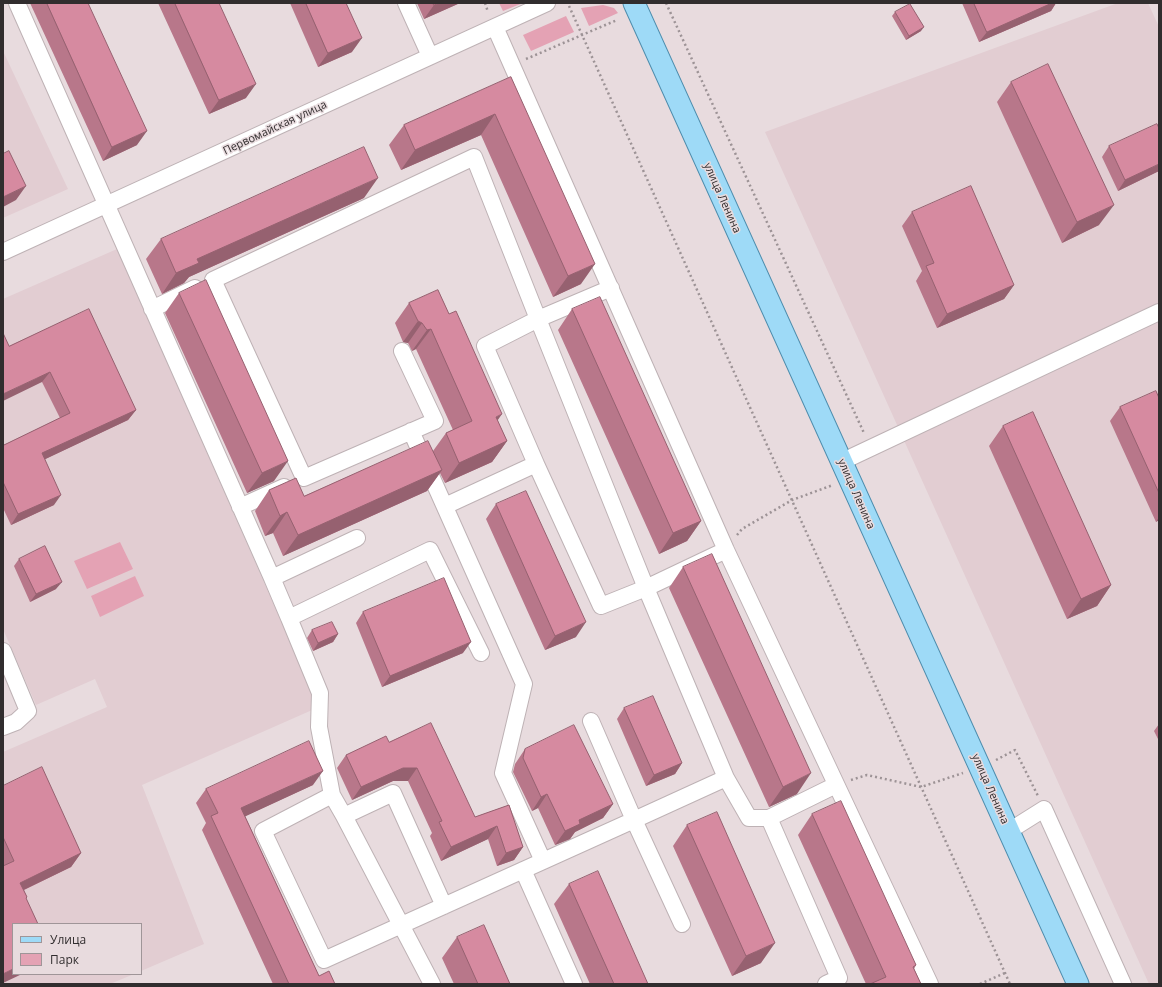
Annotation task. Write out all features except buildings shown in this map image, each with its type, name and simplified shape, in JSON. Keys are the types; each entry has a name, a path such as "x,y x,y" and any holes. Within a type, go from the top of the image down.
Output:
{"main road":[{"name":"улица Ленина","path":"634,3 1078,984"}],"street":[{"path":"17,3 272,578 320,693 319,727 332,795 402,924 432,984"},
{"path":"406,3 430,56"},
{"name":"Первомайская улица","path":"3,252 547,3"},
{"path":"495,27 726,550 930,984"},
{"path":"152,309 474,157 646,588 726,778 749,818 770,818 836,785"},
{"path":"213,280 304,478"},
{"path":"611,288 538,319 485,346 536,464 602,606 646,588 726,550"},
{"path":"846,470 871,448 1159,312"},
{"path":"240,507 435,421 402,351"},
{"path":"411,431 524,684 503,774 543,861"},
{"path":"445,506 536,464"},
{"path":"272,578 357,538"},
{"path":"289,618 430,550 481,653"},
{"path":"3,651 28,711 16,722 3,728"},
{"path":"592,721 634,820 682,924"},
{"path":"332,795 263,831 324,960 726,778"},
{"path":"344,816 393,793 444,906"},
{"path":"1009,831 1044,809 1123,984"},
{"path":"770,818 838,978 826,984"},
{"path":"523,870 574,984"}],"path":[{"path":"666,3 871,448"},
{"path":"569,6 1010,984"},
{"path":"512,65 617,20"},
{"path":"726,550 742,529 846,470"},
{"path":"995,760 1014,750 1044,809"},
{"path":"836,785 867,775 921,787 964,773"},
{"path":"980,984 1005,973"}],"shaded area":[{"path":"1118,3 1148,3 1159,27 1159,984 1149,984 765,132"},
{"path":"3,51 68,189 3,218"},
{"path":"117,249 319,707 142,785 204,944 142,971 142,923 12,923 12,975 132,975 110,984 3,984 3,752 107,707 95,679 36,705 3,629 3,299"}],"green space":[{"path":"499,3 523,3 503,11"},
{"path":"603,5 614,8 618,13 589,26 581,8"},
{"path":"566,16 574,32 531,51 523,35"},
{"path":"120,542 133,569 87,589 74,561"},
{"path":"135,576 144,596 100,617 91,596"}]}
